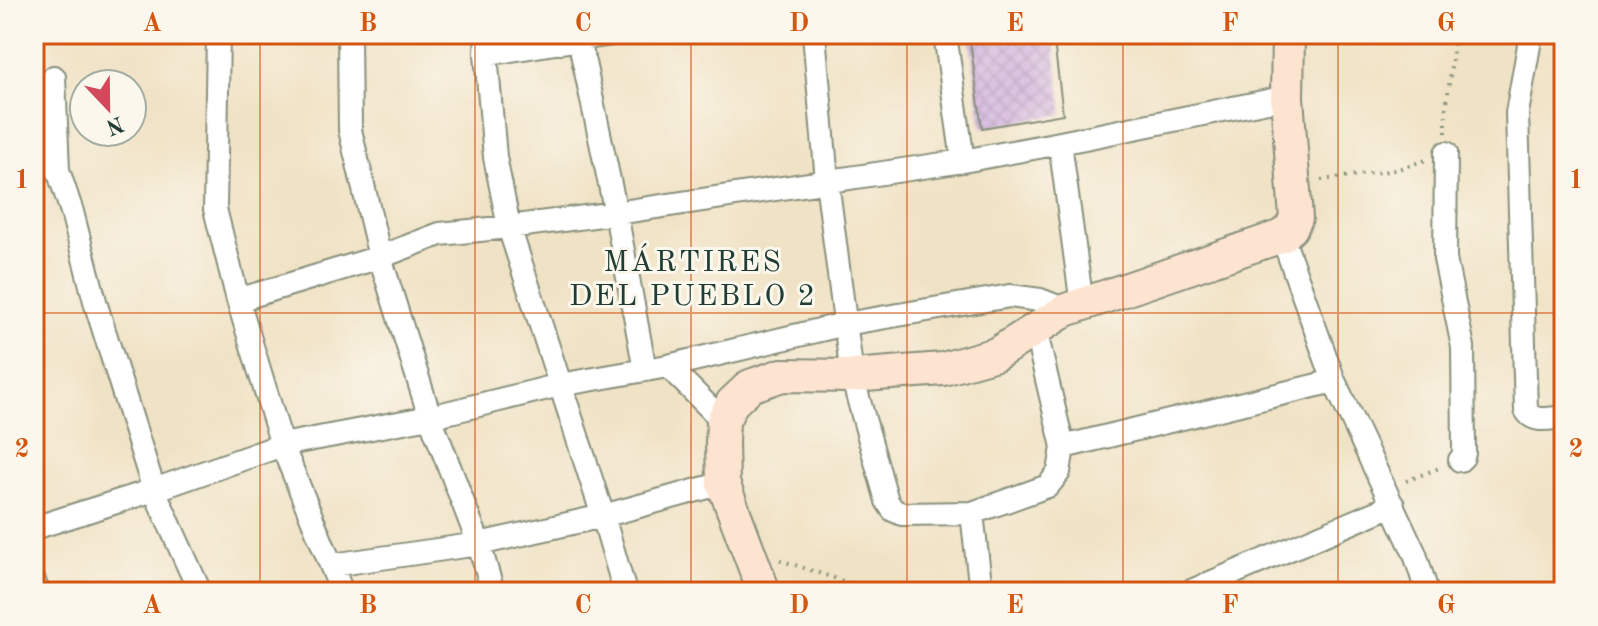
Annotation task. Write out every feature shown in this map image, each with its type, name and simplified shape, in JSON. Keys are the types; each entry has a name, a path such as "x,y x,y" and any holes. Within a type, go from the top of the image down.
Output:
{"street":[{"path":"218,34 215,209 238,300 282,445 342,592"},
{"path":"349,34 350,130 380,257 430,417 479,544 493,592"},
{"path":"612,34 486,44 495,157 509,227 625,592"},
{"path":"814,34 827,181 852,376 887,501 893,510 902,514 972,513 1048,486 1059,472 1063,447 1035,329"},
{"path":"945,34 963,161"},
{"path":"764,592 723,483 723,421 732,403 750,386 782,375 852,376 943,369 996,354 1074,308 1282,236 1296,218 1287,97 1288,34"},
{"path":"1531,34 1517,113 1526,410 1534,419 1564,417"},
{"path":"579,39 645,370"},
{"path":"54,77 58,170 96,305 154,490 200,592"},
{"path":"238,300 380,257 440,234 616,213 963,161 1287,97"},
{"path":"1060,143 1074,308"},
{"path":"1446,153 1445,259 1463,347 1464,453 1460,460"},
{"path":"1282,236 1334,381 1415,554 1427,592"},
{"path":"34,528 282,445 430,417 560,385 668,366 845,324 1010,296 1074,308"},
{"path":"668,366 723,421"},
{"path":"1063,447 1334,381"},
{"path":"332,565 479,544 603,516 723,483"},
{"path":"1189,592 1389,497"},
{"path":"972,513 981,592"},
{"path":"34,581 38,592"}],"path":[{"path":"1295,183 1395,170 1446,153 1446,111 1455,34"},
{"path":"1389,497 1460,460"},
{"path":"748,549 876,592"}],"building":[{"path":"969,34 1053,34 1063,114 982,128"}],"district":[{"name":"MÁRTIRES DEL PUEBLO 2","path":"693,278"}]}
